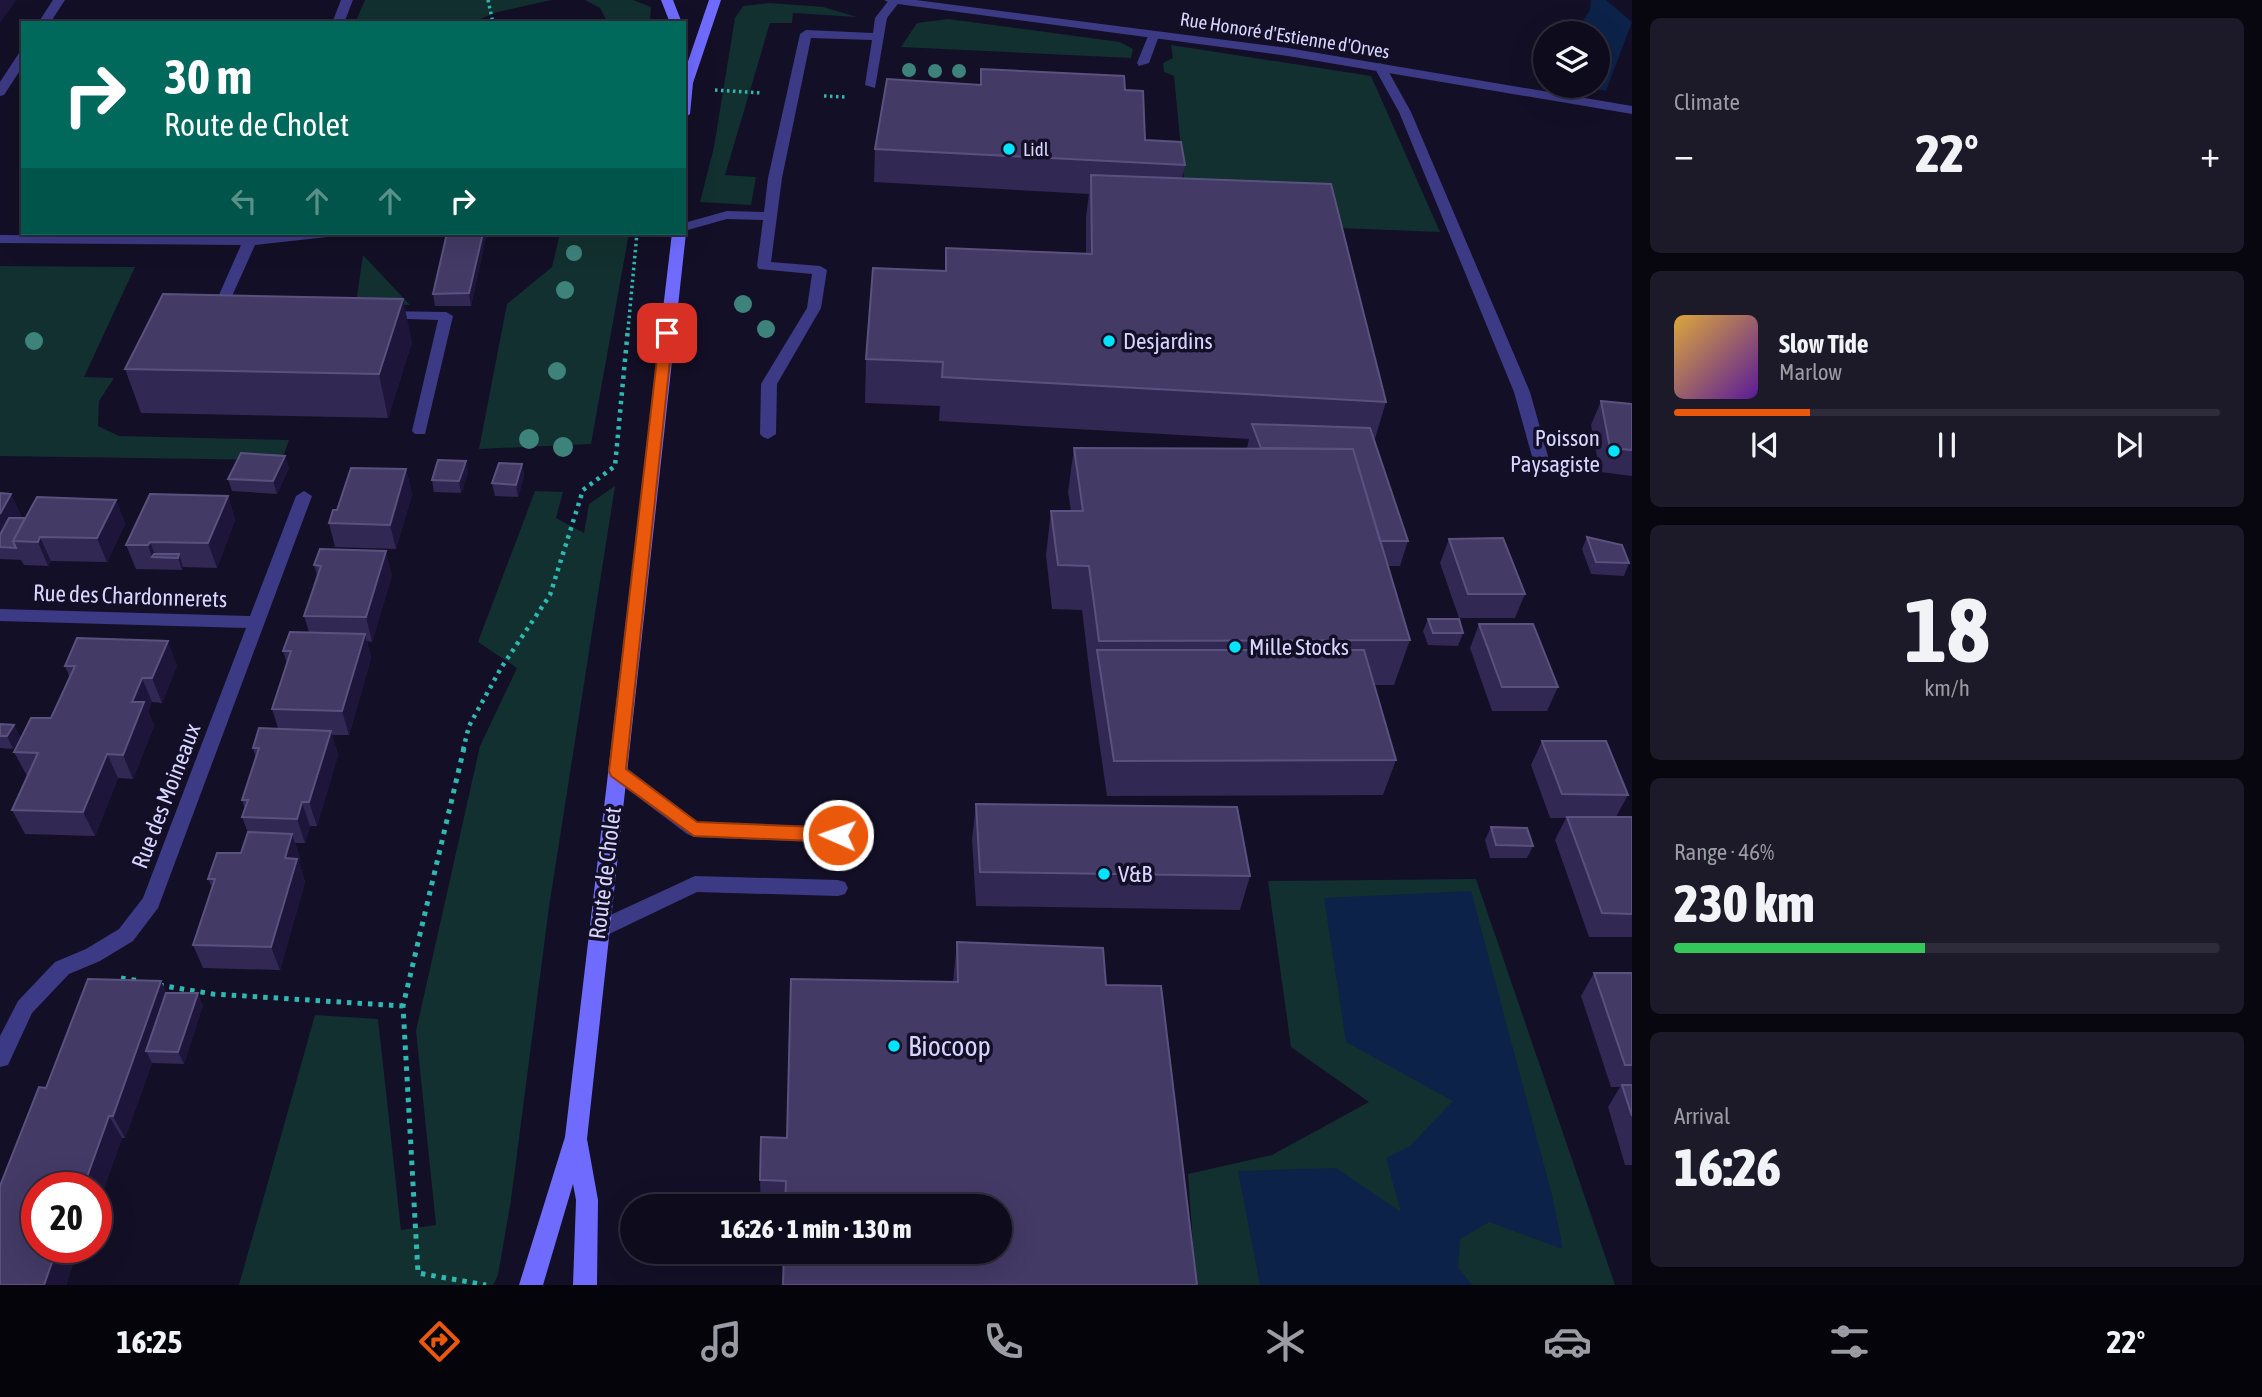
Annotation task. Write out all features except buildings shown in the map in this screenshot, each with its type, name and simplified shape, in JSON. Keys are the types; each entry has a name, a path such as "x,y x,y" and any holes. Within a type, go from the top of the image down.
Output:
{"main road":[{"path":"667,0 675,21"},
{"path":"686,93 687,83 715,0"},
{"path":"686,78 687,83"},
{"name":"Route de Cholet","path":"531,1285 576,1138 678,235"},
{"name":"Route de Cholet","path":"576,1138 587,1200 585,1285"}],"street":[{"path":"45,21 59,0"},
{"path":"339,21 347,0"},
{"path":"871,85 881,18 892,1"},
{"name":"Rue Honoré d'Estienne d'Orves","path":"892,1 1154,33 1380,67 1632,110"},
{"path":"1143,64 1154,33"},
{"path":"768,434 769,384 814,308 820,270 764,266 770,216 806,34 878,37"},
{"path":"0,92 21,59"},
{"path":"1380,67 1405,112 1457,230 1522,392 1543,467"},
{"path":"686,226 727,215 770,216"},
{"path":"0,239 289,235"},
{"path":"237,313 213,313 251,237"},
{"path":"363,314 446,316 421,431"},
{"name":"Rue des Moineaux","path":"0,1058 24,1007 62,968 93,955 126,935 151,902 304,496"},
{"name":"Rue des Chardonnerets","path":"0,615 258,622"},
{"path":"617,771 694,829 838,835"},
{"path":"598,930 695,884 838,888"}],"path":[{"path":"488,0 493,21"},
{"path":"486,1285 418,1273 403,1006 469,726 501,668 550,596 583,490 615,466 637,235"},
{"path":"62,968 214,994 403,1006"}],"green space":[{"path":"365,0 551,0 498,12 475,21 356,21"},
{"path":"585,0 633,0 651,7 650,21 607,21 600,8"},
{"path":"770,3 823,7 857,17 793,13 792,23 770,23 725,175 756,177 751,205 700,202 714,147 735,18 743,6"},
{"path":"948,19 1120,42 1133,49 1131,58 901,47 917,23"},
{"path":"1171,45 1371,76 1440,232 1188,222 1174,76 1164,72 1163,63 1173,58"},
{"path":"560,235 629,235 591,444 479,449 507,304 552,267"},
{"path":"363,255 410,305 356,304"},
{"path":"0,266 135,267 84,377 114,378 99,401 98,426 119,436 289,440 282,460 0,456"},
{"path":"615,486 549,907 511,1200 498,1275 493,1285 239,1285 315,1015 378,1019 401,1230 436,1225 416,1031 480,746 517,668 478,642 535,491 563,492 556,518 584,533 589,504"},
{"path":"1476,879 1615,1285 1196,1285 1188,1174 1272,1155 1369,1102 1291,1047 1268,881"}],"water":[{"path":"1591,0 1606,0 1632,22 1610,80 1610,21 1583,21 1590,10"},
{"path":"1471,891 1553,1199 1563,1249 1489,1222 1460,1239 1458,1267 1472,1285 1260,1285 1238,1171 1336,1168 1401,1212 1386,1158 1410,1146 1453,1101 1346,1042 1324,898"}],"place":[{"name":"Lidl","path":"1009,149"},
{"name":"Desjardins","path":"1109,341"},
{"name":"Poisson Paysagiste","path":"1614,451"},
{"name":"Mille Stocks","path":"1235,647"},
{"name":"V&B","path":"1104,874"},
{"name":"Biocoop","path":"894,1046"}],"route":[{"path":"667,333 617,771 694,829 838,835"}]}
